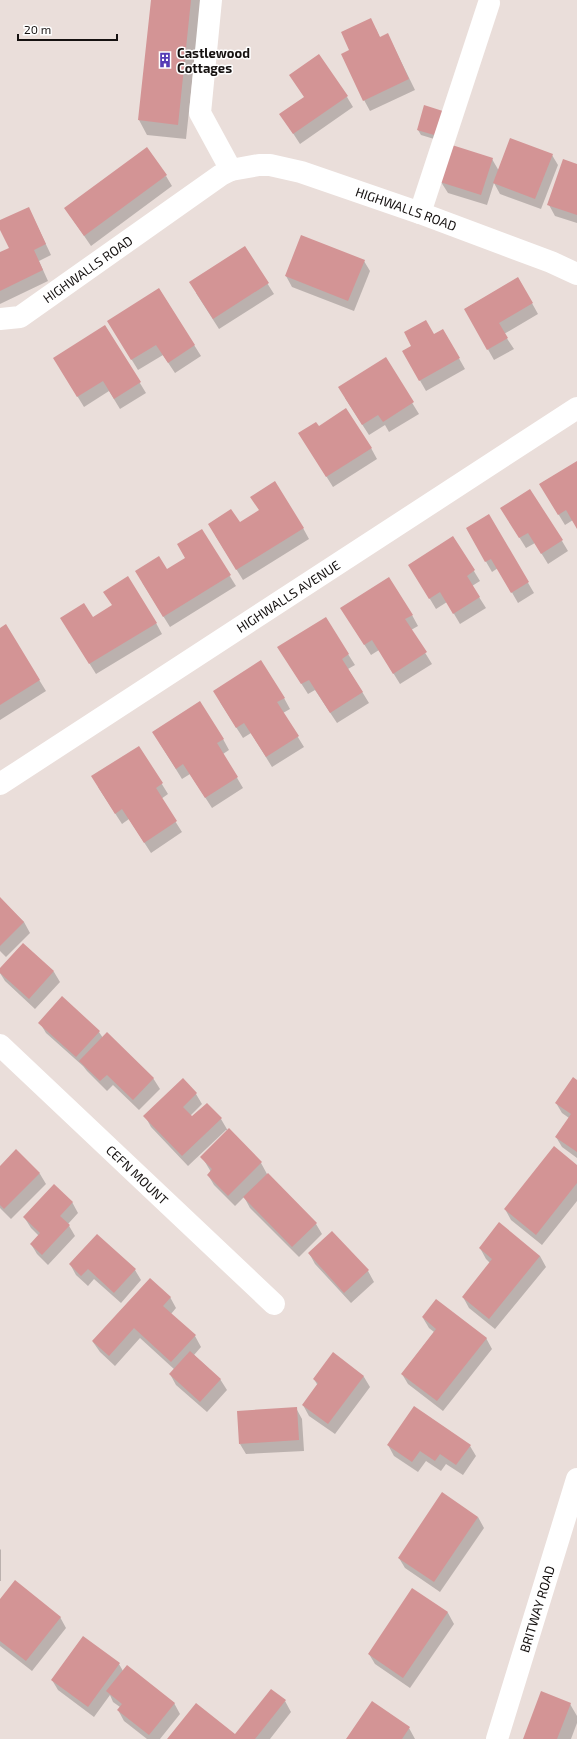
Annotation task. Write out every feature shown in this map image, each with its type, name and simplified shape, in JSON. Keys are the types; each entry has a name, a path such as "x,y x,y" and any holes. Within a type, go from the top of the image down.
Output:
{"street":[{"path":"211,0 200,113 231,170"},
{"path":"420,213 489,2"},
{"name":"HIGHWALLS ROAD","path":"0,319 20,317 64,288 209,182 231,170 259,165 276,166 301,172 420,213 552,262 577,274"},
{"name":"HIGHWALLS AVENUE","path":"0,784 577,408"},
{"name":"CEFN MOUNT","path":"0,1045 274,1304"},
{"name":"BRITWAY ROAD","path":"497,1739 577,1479"}],"building":[{"name":"Castlewood Cottages","path":"151,0 191,0 178,125 138,120"},
{"path":"371,18 380,37 388,33 409,79 363,101 341,54 349,50 341,32"},
{"path":"319,54 348,96 293,134 279,114 304,97 289,75"},
{"path":"424,105 449,113 441,137 417,130"},
{"path":"510,138 553,154 535,199 493,183"},
{"path":"452,145 493,158 481,195 440,182"},
{"path":"147,147 167,175 84,236 64,208"},
{"path":"563,159 577,164 577,215 547,205"},
{"path":"29,207 46,244 34,250 43,270 0,291 0,252 9,248 0,230 0,220"},
{"path":"301,235 365,260 348,301 285,276"},
{"path":"245,246 269,283 213,319 189,282"},
{"path":"518,277 533,303 499,323 508,338 487,350 464,309"},
{"path":"159,288 195,345 168,363 156,345 131,360 107,321"},
{"path":"426,320 434,334 443,329 460,358 419,381 402,351 411,346 404,332"},
{"path":"105,325 141,382 114,399 103,381 77,397 53,358"},
{"path":"386,357 414,402 383,422 378,415 362,425 338,387"},
{"path":"346,408 372,448 326,477 298,433 316,422 319,426"},
{"path":"577,461 577,529 566,510 558,515 539,484"},
{"path":"275,481 304,528 236,570 208,524 231,509 240,522 259,510 250,497"},
{"path":"530,489 563,540 541,554 528,533 519,538 500,508"},
{"path":"489,514 529,582 511,593 491,559 485,562 466,528"},
{"path":"202,529 231,575 163,617 135,571 159,556 167,569 185,558 177,544"},
{"path":"453,536 475,570 467,576 480,597 453,614 440,592 429,599 408,565"},
{"path":"128,576 157,623 89,664 60,618 84,603 93,617 112,605 103,592"},
{"path":"389,577 413,615 405,619 427,652 393,674 372,640 364,645 340,608"},
{"path":"326,617 349,654 342,659 363,692 330,713 309,680 301,684 277,647"},
{"path":"6,624 40,680 0,705 0,628"},
{"path":"261,660 285,698 277,702 299,736 266,757 244,723 236,728 213,691"},
{"path":"200,701 224,739 217,743 238,777 205,798 183,764 176,769 152,732"},
{"path":"139,746 163,783 156,788 177,821 144,843 122,809 115,814 91,776"},
{"path":"0,897 24,922 0,946"},
{"path":"23,943 54,971 29,999 0,973 0,968"},
{"path":"62,996 100,1031 76,1057 38,1023"},
{"path":"107,1032 154,1078 133,1100 107,1075 100,1081 79,1061"},
{"path":"573,1077 577,1080 577,1152 555,1137 571,1114 555,1103"},
{"path":"183,1078 197,1093 183,1107 192,1116 207,1103 222,1118 182,1156 143,1116"},
{"path":"229,1128 262,1162 228,1196 207,1175 212,1169 200,1157"},
{"path":"554,1146 577,1165 577,1183 536,1235 504,1209"},
{"path":"16,1149 40,1173 4,1209 0,1205 0,1166"},
{"path":"268,1173 317,1223 292,1247 243,1197"},
{"path":"54,1184 73,1202 60,1216 70,1225 42,1255 30,1244 40,1233 23,1217"},
{"path":"499,1222 540,1256 489,1319 462,1297 492,1259 479,1248"},
{"path":"332,1231 369,1270 344,1293 308,1253"},
{"path":"97,1234 136,1269 114,1293 88,1269 81,1276 69,1264"},
{"path":"150,1278 171,1297 163,1306 196,1335 171,1362 134,1328 109,1356 92,1341"},
{"path":"436,1299 487,1338 437,1401 401,1374 436,1329 422,1317"},
{"path":"190,1351 221,1379 200,1402 169,1374"},
{"path":"333,1352 364,1376 328,1424 302,1405 318,1383 313,1379"},
{"path":"414,1406 471,1445 456,1465 440,1454 435,1461 420,1451 412,1462 387,1445"},
{"path":"297,1407 299,1440 239,1444 237,1411"},
{"path":"442,1492 478,1517 434,1582 398,1558"},
{"path":"15,1580 61,1617 26,1661 0,1641 0,1599"},
{"path":"412,1588 448,1612 403,1678 368,1654"},
{"path":"83,1636 120,1663 88,1707 51,1680"},
{"path":"127,1665 175,1703 149,1735 117,1710 122,1704 106,1691"},
{"path":"271,1689 286,1700 255,1739 167,1739 196,1703 235,1734"},
{"path":"541,1691 571,1703 557,1739 523,1739"},
{"path":"372,1701 410,1727 402,1739 346,1739"}],"place":[{"name":"Castlewood Cottages","path":"165,60"}]}
